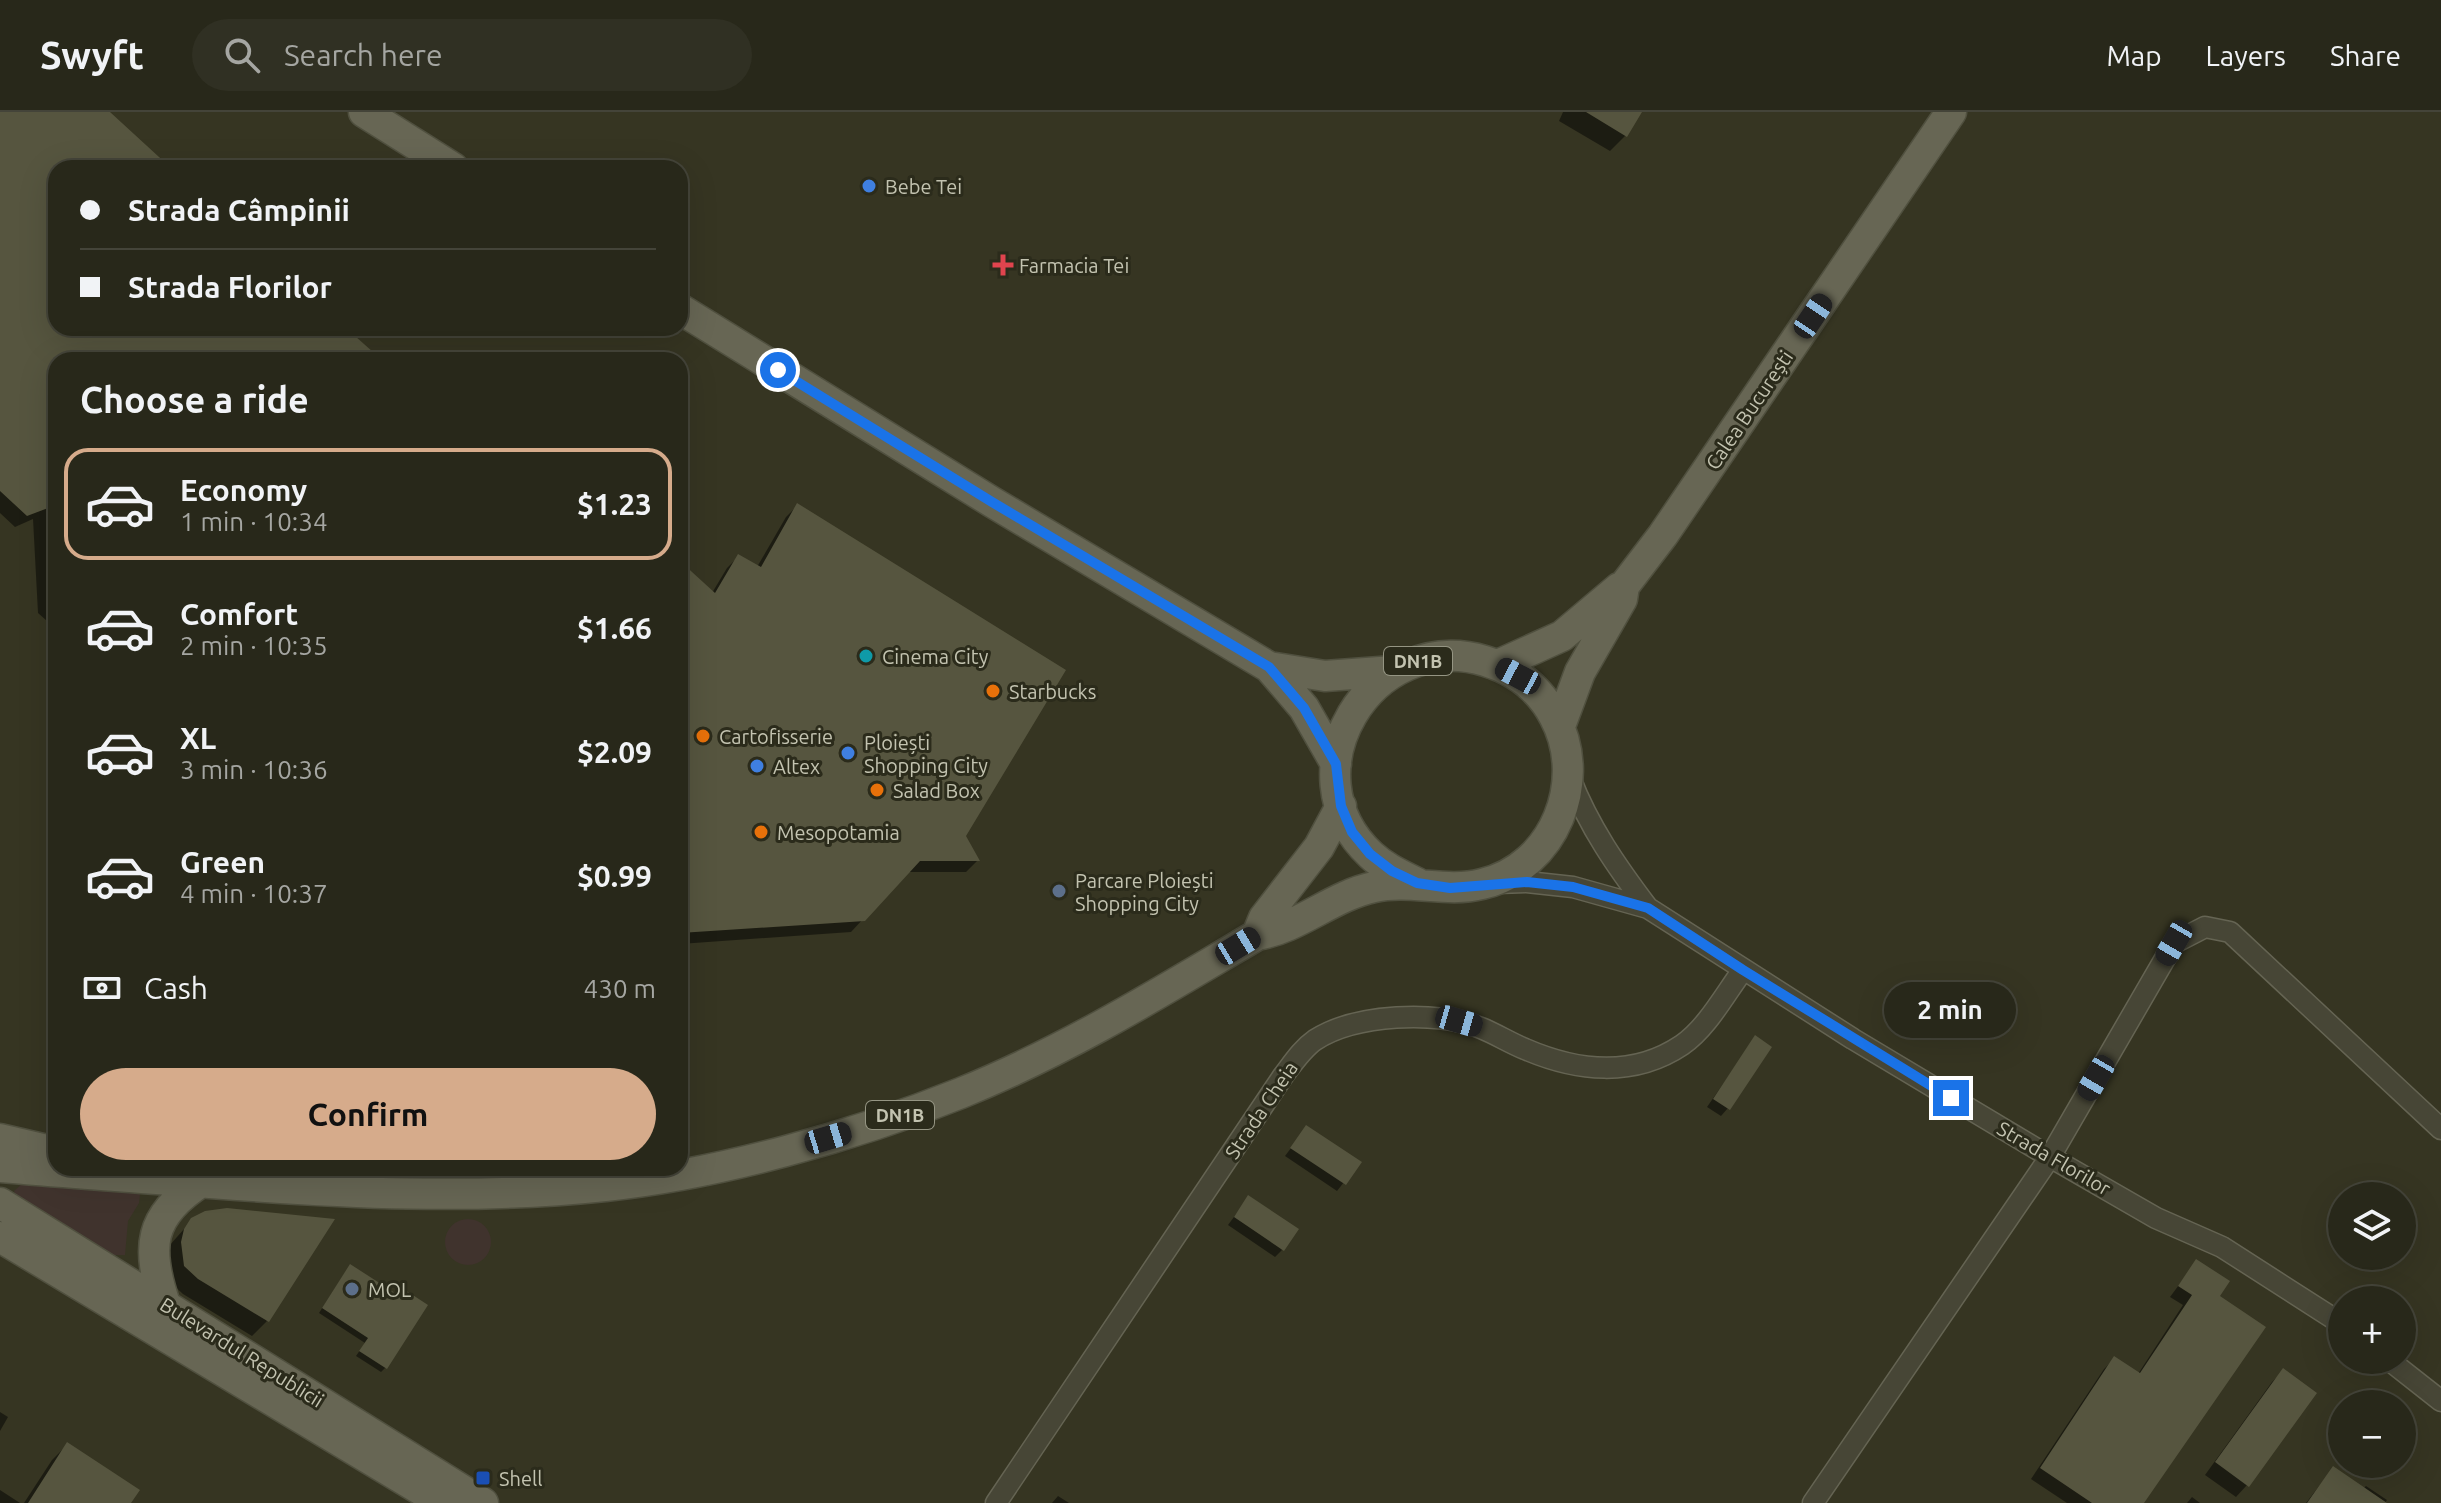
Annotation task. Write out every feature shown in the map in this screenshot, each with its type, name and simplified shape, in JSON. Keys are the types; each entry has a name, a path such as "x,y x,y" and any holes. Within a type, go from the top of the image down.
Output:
{"main road":[{"path":"364,112 440,160"},
{"name":"Calea București","path":"1624,586 1663,535 1951,112"},
{"path":"688,314 992,502 1269,667 1304,708 1336,764"},
{"path":"1498,665 1562,636 1613,591 1624,586"},
{"path":"1560,726 1580,672 1622,599 1624,586"},
{"name":"DN1B","path":"688,1171 751,1158 890,1118 986,1082 1105,1024 1257,935 1275,932 1354,892 1376,886 1417,883 1450,888 1482,884 1505,876 1527,862 1544,844 1557,823 1566,799 1569,775 1567,750 1560,726 1535,689 1498,665 1473,657 1445,656 1419,660 1394,671 1375,685 1348,720 1336,764 1341,806 1352,832 1370,854 1392,871 1417,883"},
{"path":"1269,667 1325,676 1394,671"},
{"name":"DN1B","path":"1257,935 1264,918 1319,847 1341,806"},
{"path":"0,1139 48,1150"},
{"name":"DN1B","path":"0,1167 48,1171"},
{"name":"DN1B","path":"121,1176 427,1196 509,1193 643,1181 666,1176"},
{"name":"DN1B","path":"170,1176 201,1182"},
{"path":"165,1304 152,1255 156,1229 173,1203 201,1182"},
{"name":"Bulevardul Republicii","path":"0,1203 483,1503"},
{"name":"Bulevardul Republicii","path":"0,1237 443,1503"}],"street":[{"path":"1569,775 1582,808 1607,852 1648,908"},
{"path":"1482,884 1527,882 1573,887 1648,908"},
{"name":"Strada Florilor","path":"1648,908 1743,970 2050,1157 2156,1218 2222,1247 2328,1315"},
{"path":"1813,1503 2050,1157 2174,943 2205,927 2230,932 2441,1129"},
{"name":"Strada Cheia","path":"996,1503 1274,1089 1298,1055 1313,1041 1335,1029 1359,1022 1439,1019 1480,1027 1525,1050 1565,1064 1600,1070 1634,1066 1683,1045 1743,970"},
{"path":"2407,1374 2441,1401"}],"shaded area":[{"path":"22,1184 140,1194 139,1203 128,1221 125,1255 111,1255 18,1201 14,1191"},
{"path":"468,1219 484,1226 491,1242 484,1258 468,1265 452,1258 445,1242 452,1226"}],"building":[{"path":"0,112 110,112 162,160 48,160 48,336 355,336 373,352 48,352 48,508 27,516 0,491"},
{"path":"1586,112 1642,112 1627,137"},
{"name":"Ploiești Shopping City","path":"797,503 1066,670 966,836 980,861 920,861 865,921 688,932 688,568 715,593 738,554 761,567"},
{"path":"1755,1035 1772,1047 1730,1110 1713,1099"},
{"path":"1306,1125 1362,1162 1346,1185 1290,1148"},
{"path":"1248,1195 1299,1229 1284,1251 1234,1217"},
{"path":"227,1208 335,1219 269,1322 198,1279 184,1266 181,1242 191,1218 205,1211"},
{"path":"2196,1259 2230,1281 2220,1296 2266,1327 2144,1503 2092,1503 2040,1468 2114,1356 2140,1373 2192,1295 2178,1286"},
{"path":"350,1264 395,1293 399,1286 428,1305 387,1369 359,1351 368,1338 322,1308"},
{"path":"2283,1368 2317,1393 2249,1487 2215,1462"},
{"path":"67,1442 140,1490 131,1503 28,1503"},
{"path":"2328,1473 2328,1478 2351,1478 2387,1503 2307,1503"}],"place":[{"name":"Bebe Tei","path":"869,186"},
{"name":"Farmacia Tei","path":"1003,265"},
{"name":"Cinema City","path":"866,656"},
{"name":"Starbucks","path":"993,691"},
{"name":"Cartofisserie","path":"703,736"},
{"name":"Ploiești Shopping City","path":"848,753"},
{"name":"Altex","path":"757,766"},
{"name":"Salad Box","path":"877,790"},
{"name":"Mesopotamia","path":"761,832"},
{"name":"Parcare Ploiești Shopping City","path":"1059,891"},
{"name":"MOL","path":"352,1289"},
{"name":"Shell","path":"483,1478"}],"route":[{"path":"778,370 1269,667 1318,728 1336,764 1336,785 1352,832 1370,854 1392,871 1417,883 1450,888 1527,882 1573,887 1648,908 1951,1098"}]}
